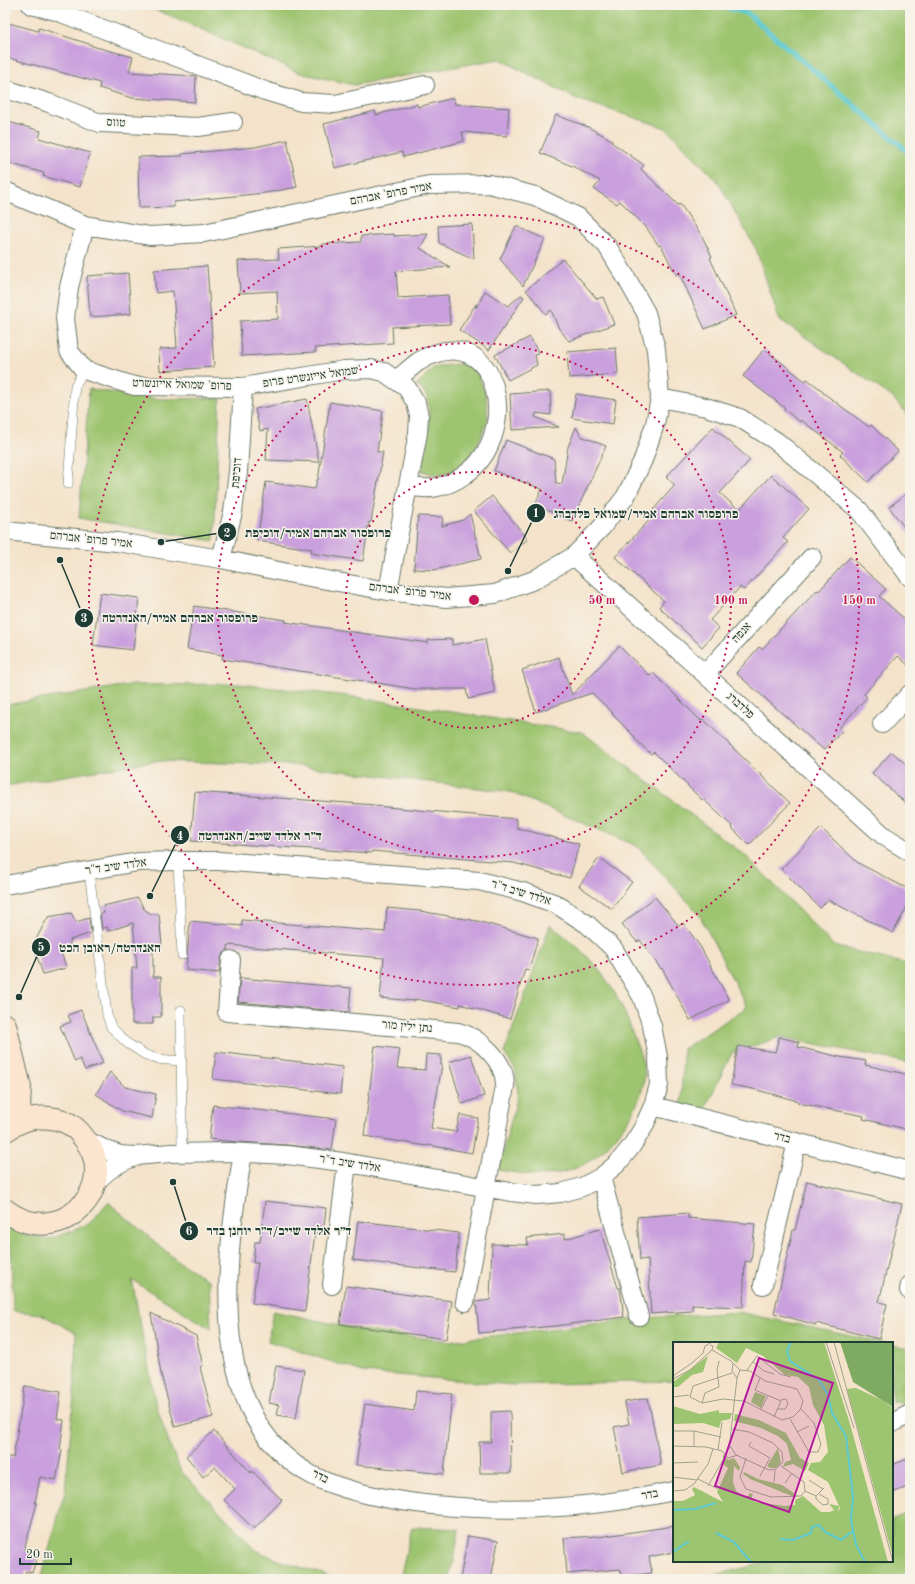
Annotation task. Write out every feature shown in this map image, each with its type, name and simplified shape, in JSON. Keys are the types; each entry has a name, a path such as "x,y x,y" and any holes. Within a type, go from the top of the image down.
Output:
{"street":[{"path":"31,5 56,11 250,85 300,102 335,104 426,85"},
{"name":"טווס","path":"5,89 48,103 100,123 198,127 233,122"},
{"name":"אמיר פרופ' אברהם","path":"5,191 86,225 150,236 204,232 429,185 489,184 535,196 578,217 607,246 646,313 656,349 660,398 655,424 643,460 626,496 602,527 574,556 534,580 495,594 446,598 388,591 221,559 117,542 5,531"},
{"path":"84,370 69,351 65,318 69,287 86,225"},
{"path":"397,379 418,362 439,352 454,350 479,360 491,377 496,396 498,415 495,431 488,449 477,465 464,476 449,484 434,488 422,489 408,486"},
{"name":"שמואל אייזנשרט פרופ'","path":"243,387 344,370 371,369 384,372 397,379 407,388 416,403 419,416 418,433 388,591"},
{"name":"פרופ' שמואל אייזנשרט","path":"84,370 134,386 243,387"},
{"name":"דוכיפת","path":"221,559 233,512 243,387"},
{"path":"660,398 706,407 740,418 776,441 860,510 910,577"},
{"name":"פלדברג","path":"574,556 884,836 910,852"},
{"name":"אנפה","path":"705,674 812,557"},
{"path":"882,724 910,694"},
{"name":"אלדד שיב ד\"ר","path":"5,885 138,862 178,860 219,861 479,881 523,892 556,904 587,924 613,948 642,997 652,1026 658,1057 659,1084 653,1106 643,1128 631,1147 617,1164 601,1177 582,1187 560,1193 537,1195 347,1163 287,1155 243,1153 182,1153 143,1155"},
{"name":"נתן ילין מור","path":"231,960 227,1012 452,1031 467,1034 480,1042 500,1065 504,1073 505,1083 486,1187"},
{"path":"5,1025 20,1088 19,1109 10,1127"},
{"path":"20,1088 33,1106 43,1116"},
{"name":"בדר","path":"653,1106 910,1171"},
{"path":"10,1127 28,1118 43,1116 62,1120 78,1130 86,1140 94,1158 96,1172 94,1185"},
{"path":"86,1140 113,1153 127,1156 143,1155"},
{"path":"763,1285 797,1142"},
{"name":"בדר","path":"243,1153 234,1209 229,1258 228,1301 230,1337 241,1383 249,1406 260,1427 276,1448 297,1465 323,1480 356,1492 410,1502 462,1508 513,1510 563,1507 615,1502 673,1491"},
{"path":"5,1210 15,1218 30,1223 45,1224 61,1221 77,1211 87,1200 94,1185 100,1178 127,1160 143,1155"},
{"path":"332,1285 347,1163"},
{"path":"601,1177 639,1316"},
{"path":"465,1302 486,1187"},
{"path":"893,1422 910,1414"}],"lane":[{"path":"68,484 75,386 84,370"},
{"path":"178,860 182,955"},
{"path":"89,871 107,1015 112,1027 127,1043 144,1054 157,1059 181,1061"},
{"path":"181,1010 182,1153"}],"green space":[{"path":"143,5 910,5 910,418 892,397 779,319 756,249 718,182 666,128 577,99 499,59 354,85 300,73"},
{"path":"454,364 467,365 478,374 486,396 488,419 475,451 459,469 440,476 422,471 428,431 429,410 428,400 425,393 416,385 433,368"},
{"path":"89,389 156,399 220,398 214,541 79,518"},
{"path":"238,684 348,696 582,732 746,856 834,946 910,965 910,1063 781,1037 732,1053 701,1116 681,1114 683,1049 747,1007 699,914 637,846 510,792 293,765 155,761 5,786 5,705 129,685"},
{"path":"550,925 566,937 592,962 612,989 621,1004 642,1060 644,1081 643,1088 634,1110 622,1129 610,1144 594,1158 585,1164 565,1172 543,1175 521,1174 498,1170 518,1095 515,1069 504,1053"},
{"path":"108,1202 176,1260 209,1281 211,1329 132,1280 156,1405 170,1446 181,1471 256,1550 280,1561 339,1579 41,1579 65,1491 74,1396 76,1333 41,1314 13,1311 11,1247 5,1247 5,1226 25,1235 49,1239 90,1223"},
{"path":"273,1311 367,1331 448,1341 644,1318 738,1312 880,1342 673,1342 673,1381 512,1385 363,1372 268,1341"},
{"path":"893,1345 910,1348 910,1404 893,1402"},
{"path":"910,1512 910,1579 689,1579 719,1574 769,1562 893,1562 893,1520"},
{"path":"412,1527 459,1529 454,1561 448,1579 400,1579"}],"building":[{"path":"5,22 38,31 39,28 92,46 133,57 129,72 196,76 195,102 132,98 99,88 100,83 5,57"},
{"path":"453,98 455,104 509,108 507,136 462,132 464,141 403,157 402,152 335,168 324,124 375,111 376,115 417,104 418,107"},
{"path":"556,115 588,127 612,140 611,142 644,165 641,169 678,205 680,204 702,236 712,257 710,258 736,315 705,329 679,273 676,275 661,245 659,246 646,227 620,201 617,204 594,189 600,181 572,166 540,153"},
{"path":"5,121 41,131 39,138 90,153 80,187 43,176 44,173 5,162"},
{"path":"287,140 297,187 265,193 174,202 174,207 139,208 138,157 182,156 182,154 255,147"},
{"path":"472,224 474,259 439,243 438,226"},
{"path":"516,226 545,239 523,286 500,259"},
{"path":"394,234 394,236 428,234 420,248 450,267 396,271 398,298 448,295 450,324 392,327 393,343 315,348 316,352 242,356 240,321 278,319 277,291 240,293 238,261 279,259 278,249 322,246 322,244 361,242 361,236"},
{"path":"563,259 597,299 603,297 614,324 569,341 559,329 551,310 546,314 526,290"},
{"path":"207,266 214,367 160,371 159,349 177,348 173,291 156,293 154,270"},
{"path":"128,273 131,314 90,317 87,276"},
{"path":"485,291 508,306 521,295 524,297 489,350 459,330 476,304 476,308"},
{"path":"530,337 539,354 535,355 537,365 508,380 495,355"},
{"path":"616,348 618,374 569,378 567,352"},
{"path":"764,349 805,381 807,379 869,427 871,425 898,451 868,482 840,455 843,452 801,420 800,422 784,409 785,408 743,376"},
{"path":"550,391 551,415 536,413 535,417 559,427 512,430 510,394"},
{"path":"576,394 616,400 613,424 572,418"},
{"path":"307,399 319,462 266,460 268,429 260,431 255,409"},
{"path":"330,402 383,411 377,452 383,452 363,561 311,553 312,549 257,541 266,482 315,489 318,480"},
{"path":"576,427 581,436 606,446 572,521 535,505 542,489 494,471 506,440 554,459 556,483 562,484 568,447"},
{"path":"713,427 750,460 720,493 739,510 771,475 809,509 783,538 788,542 744,590 740,587 710,620 719,628 702,647 659,607 664,601 615,557 656,513 653,510 675,485 666,477"},
{"path":"910,491 910,535 889,507"},
{"path":"492,496 528,539 510,553 474,511"},
{"path":"470,514 481,559 434,570 414,569 418,516 443,517 442,526 463,520"},
{"path":"850,557 886,589 879,596 910,624 910,667 898,656 864,694 867,697 840,727 843,730 824,750 736,673 759,647 762,649"},
{"path":"100,593 139,598 133,650 93,645"},
{"path":"194,606 286,620 285,622 428,643 428,640 452,639 452,645 485,639 495,693 468,699 466,689 415,689 222,659 223,655 187,649"},
{"path":"619,646 650,676 653,673 701,721 703,719 790,803 749,845 732,828 733,827 703,799 702,800 654,752 651,754 634,738 635,737 612,714 613,713 592,693 536,712 522,670 559,657 572,695"},
{"path":"892,752 910,768 910,807 872,773"},
{"path":"195,792 375,805 517,819 517,828 579,844 570,878 514,863 372,851 371,853 191,841"},
{"path":"821,828 858,863 910,890 910,901 893,933 828,900 820,908 781,869"},
{"path":"599,858 632,882 612,909 579,886"},
{"path":"655,897 679,926 683,923 700,946 729,1000 690,1020 662,968 661,969 640,940 637,942 622,924"},
{"path":"138,898 144,909 151,914 159,914 162,946 153,947 153,977 161,977 161,1017 153,1017 153,1024 132,1024 132,968 137,968 133,923 108,931 107,927 102,929 100,914 104,913 103,906"},
{"path":"387,908 420,911 477,921 538,938 529,970 525,969 510,1019 460,1004 460,1007 415,999 415,1001 380,998 384,958 228,945 228,950 223,954 221,959 219,973 186,970 190,921 242,926 242,920 385,932"},
{"path":"71,913 76,922 89,918 91,933 70,940 70,946 60,948 66,968 43,974 33,945 48,917"},
{"path":"240,978 351,988 349,1012 238,1002"},
{"path":"81,1010 103,1063 85,1070 80,1059 75,1062 60,1026 71,1022 68,1015"},
{"path":"779,1037 799,1042 798,1047 840,1057 866,1061 865,1065 910,1075 910,1130 863,1119 864,1116 798,1103 798,1101 753,1089 731,1085 738,1046 775,1052"},
{"path":"375,1046 400,1049 397,1068 425,1070 426,1054 441,1055 442,1065 431,1128 456,1132 460,1115 478,1118 472,1153 364,1136"},
{"path":"216,1052 343,1067 340,1094 213,1079"},
{"path":"471,1055 484,1096 462,1104 449,1062"},
{"path":"110,1072 125,1087 156,1094 152,1118 122,1111 96,1094"},
{"path":"213,1105 336,1119 332,1150 209,1139"},
{"path":"807,1181 902,1204 879,1302 887,1304 879,1339 816,1323 816,1325 774,1313 793,1230 795,1230"},
{"path":"265,1201 326,1208 323,1234 315,1233 305,1311 252,1303 258,1263 253,1263 255,1242 260,1242"},
{"path":"688,1213 688,1218 755,1224 751,1262 745,1261 743,1307 692,1305 692,1311 651,1314 648,1259 640,1260 637,1217"},
{"path":"358,1221 459,1233 455,1272 353,1260"},
{"path":"600,1229 618,1288 620,1288 624,1317 555,1326 479,1333 476,1302 490,1300 492,1244 528,1245 527,1238 565,1234 565,1239"},
{"path":"346,1286 452,1301 446,1339 340,1324"},
{"path":"151,1313 196,1336 203,1366 200,1367 213,1417 175,1427 161,1374"},
{"path":"276,1366 304,1370 296,1418 277,1415 279,1405 269,1403"},
{"path":"25,1386 61,1392 57,1419 64,1420 60,1449 62,1450 56,1480 40,1477 35,1503 37,1503 24,1550 38,1554 32,1573 26,1571 23,1579 21,1579 5,1574 5,1456 13,1458"},
{"path":"416,1391 452,1394 444,1474 356,1465 365,1404 414,1411"},
{"path":"648,1398 661,1465 623,1472 614,1427 629,1424 625,1402"},
{"path":"510,1411 511,1473 480,1473 479,1442 491,1442 491,1412"},
{"path":"214,1431 251,1473 252,1471 282,1500 254,1529 224,1500 235,1489 215,1467 203,1477 186,1456"},
{"path":"910,1458 910,1486 893,1493 893,1465"},
{"path":"673,1526 673,1552 649,1557 652,1573 621,1577 620,1569 567,1574 564,1538 598,1537"},
{"path":"468,1536 498,1541 491,1579 460,1579"}],"waterway":[{"path":"716,5 747,13 906,150 910,158"}],"place":[{"name":"פרופסור אברהם אמיר/דוכיפת","path":"161,542"},
{"name":"פרופסור אברהם אמיר/האנדרטה","path":"60,560"},
{"name":"פרופסור אברהם אמיר/שמואל פלדברג","path":"508,571"},
{"name":"ד״ר אלדד שייב/האנדרטה","path":"150,896"},
{"name":"האנדרטה/ראובן הכט","path":"19,997"},
{"name":"ד״ר אלדד שייב/ד״ר יוחנן בדר","path":"173,1182"}]}
